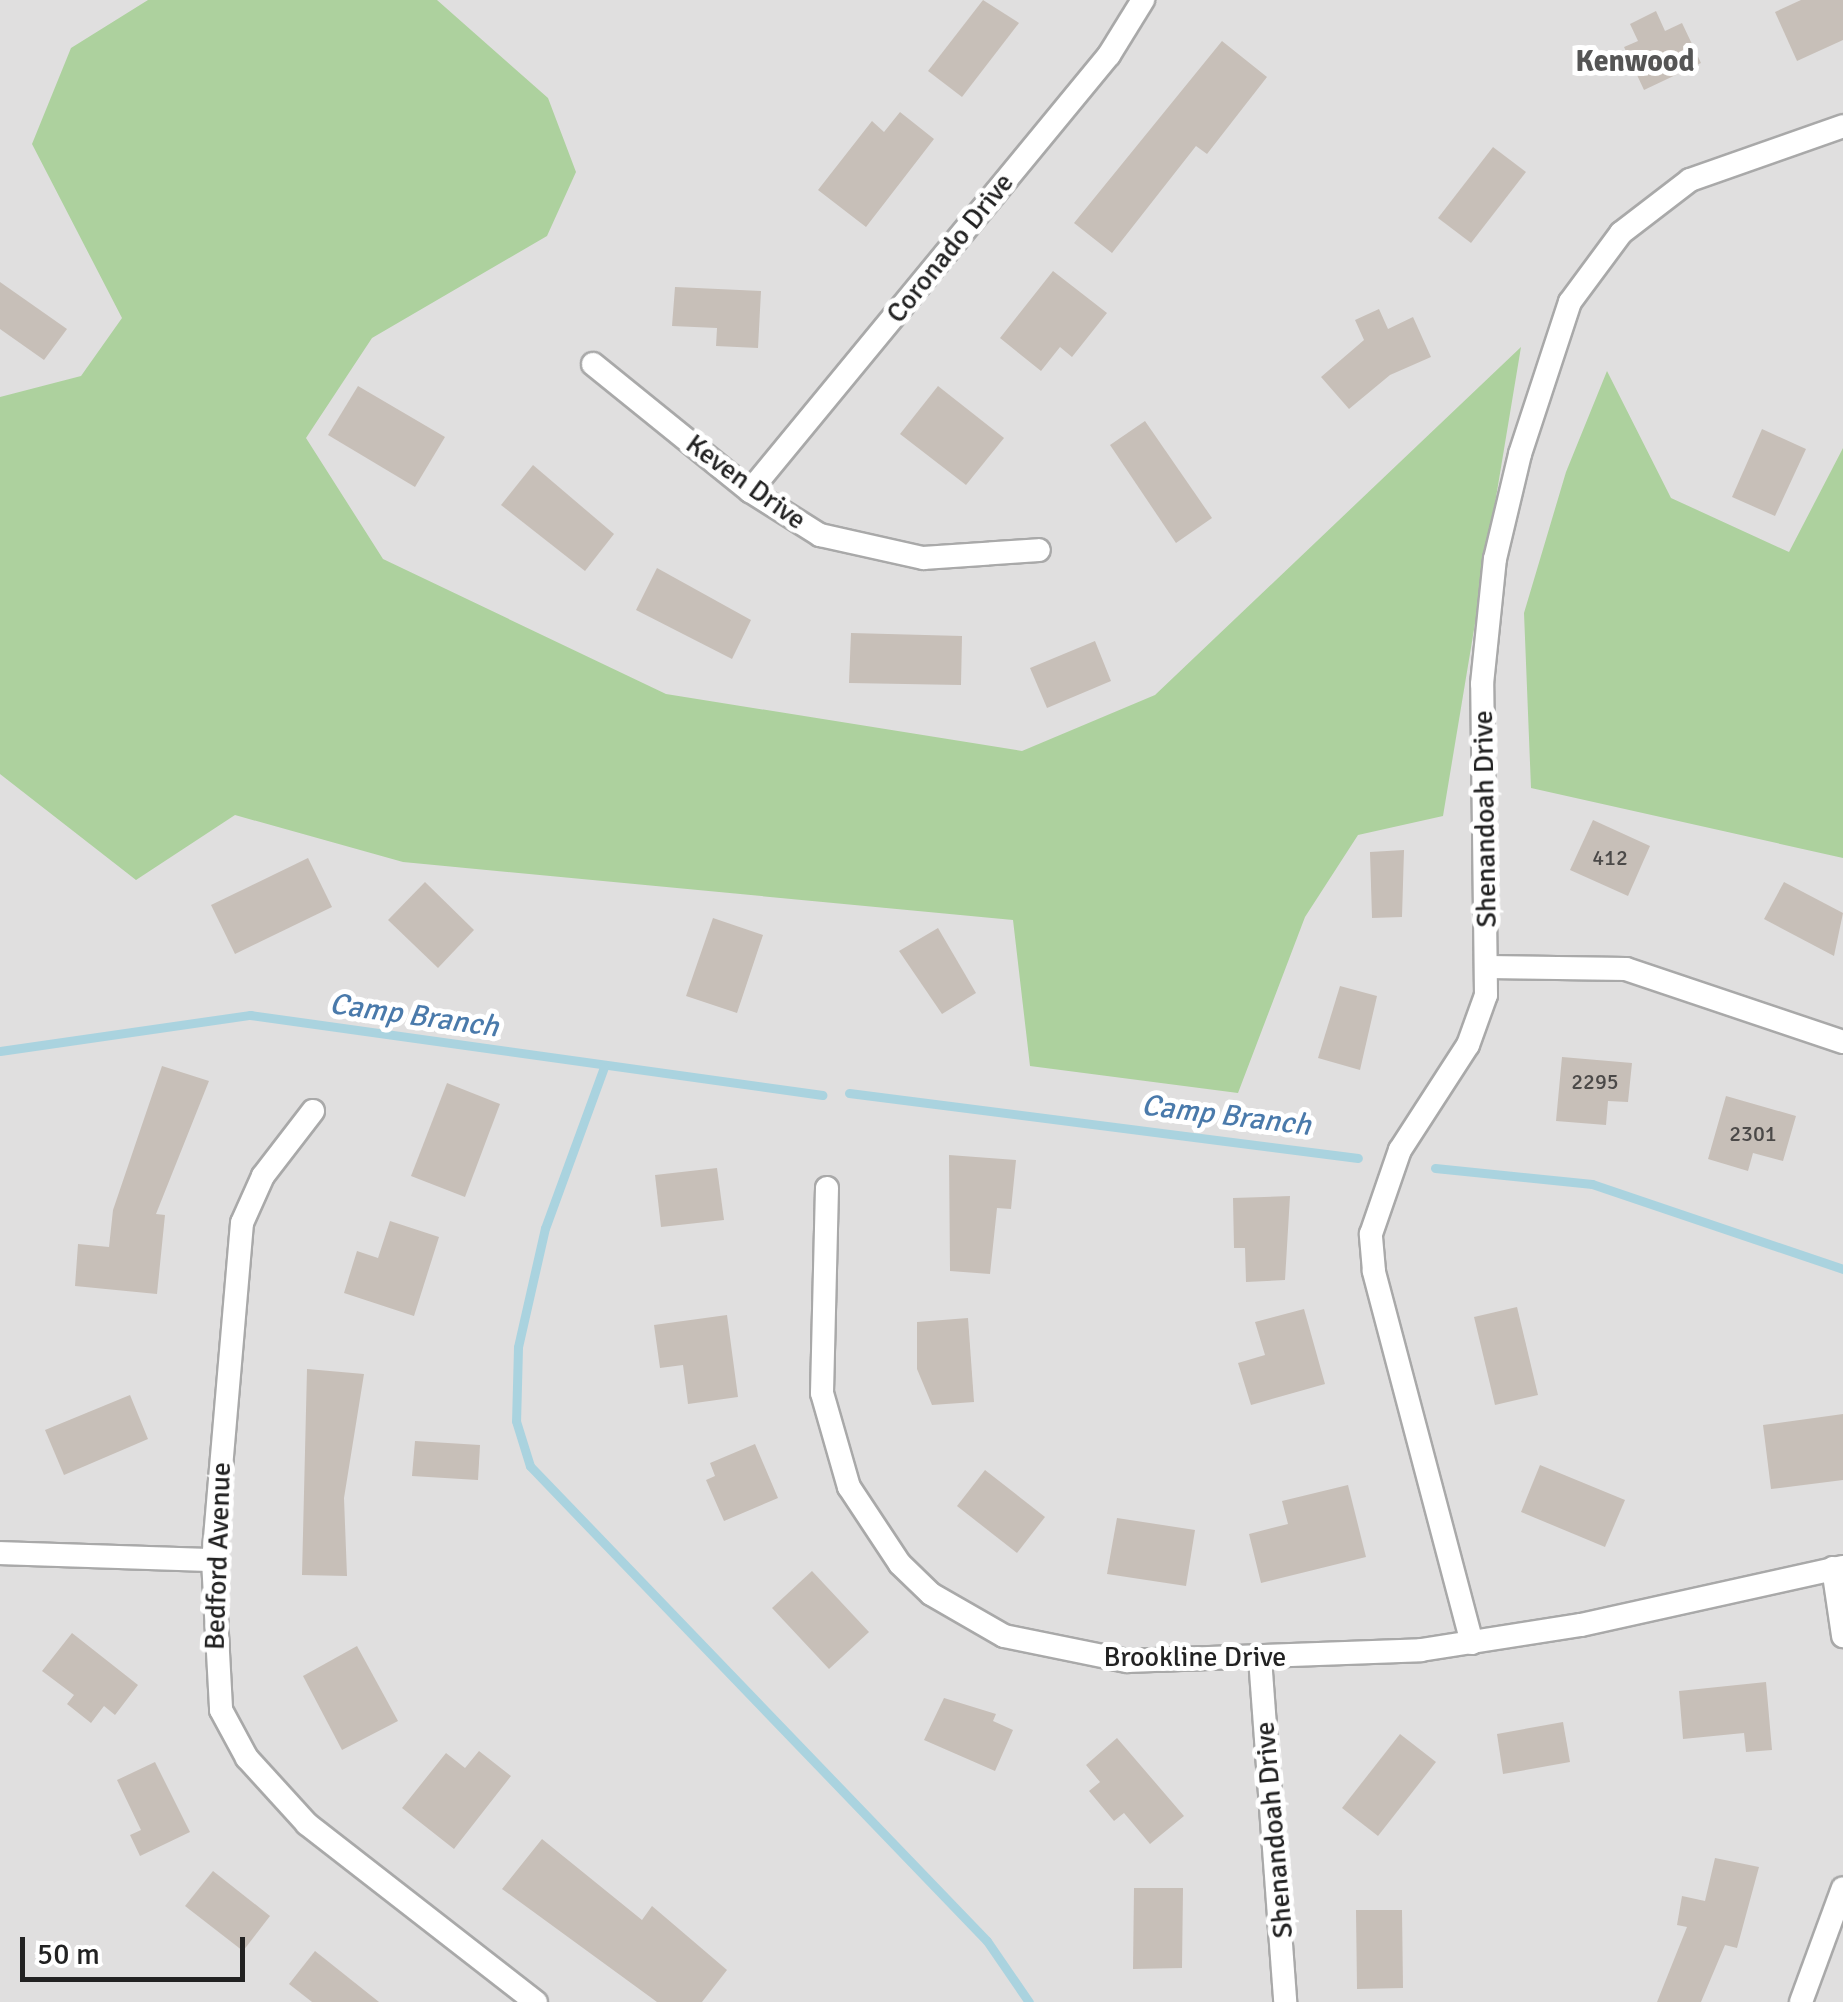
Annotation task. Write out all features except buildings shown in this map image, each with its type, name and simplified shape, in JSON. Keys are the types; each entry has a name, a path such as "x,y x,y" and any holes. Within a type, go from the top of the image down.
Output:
{"street":[{"name":"Coronado Drive","path":"750,490 1109,55 1142,0"},
{"name":"Shenandoah Drive","path":"1472,1643 1371,1234 1400,1150 1468,1045 1488,967 1486,624 1520,454 1570,302 1592,264 1654,203 1726,164 1843,126"},
{"name":"Keven Drive","path":"592,364 750,490 820,536 868,551 967,559 1039,550"},
{"path":"1488,967 1656,975 1843,1042"},
{"name":"Bedford Avenue","path":"313,1111 263,1176 242,1222 213,1560 220,1710 247,1758 307,1824 536,2002"},
{"name":"Brookline Drive","path":"827,1188 822,1393 849,1487 900,1564 966,1616 1036,1647 1127,1661 1260,1658 1472,1643 1838,1567"},
{"path":"0,1552 213,1560"},
{"path":"1838,1567 1843,1636"},
{"name":"Shenandoah Drive","path":"1260,1658 1285,2002"},
{"path":"1801,2002 1843,1888"}],"shaded area":[{"path":"0,0 1843,0 1843,2002 0,2002"}],"green space":[{"path":"148,0 437,0 548,98 576,172 547,236 372,338 306,438 383,559 666,694 1022,751 1155,695 1521,347 1443,816 1358,835 1305,917 1238,1093 1030,1066 1013,920 403,862 235,815 136,880 0,774 0,397 81,376 122,318 32,144 71,48"},
{"path":"1607,371 1671,498 1789,552 1843,448 1843,858 1531,788 1524,613 1566,472"}],"waterway":[{"name":"Camp Branch","path":"0,1051 250,1015 822,1095"},
{"path":"604,1067 545,1228 518,1347 516,1421 530,1466 987,1941 1029,2002"},
{"name":"Camp Branch","path":"849,1093 1358,1158"},
{"name":"Camp Branch","path":"1435,1168 1592,1184 1843,1269"}],"district":[{"name":"Kenwood","path":"1635,62"}]}
